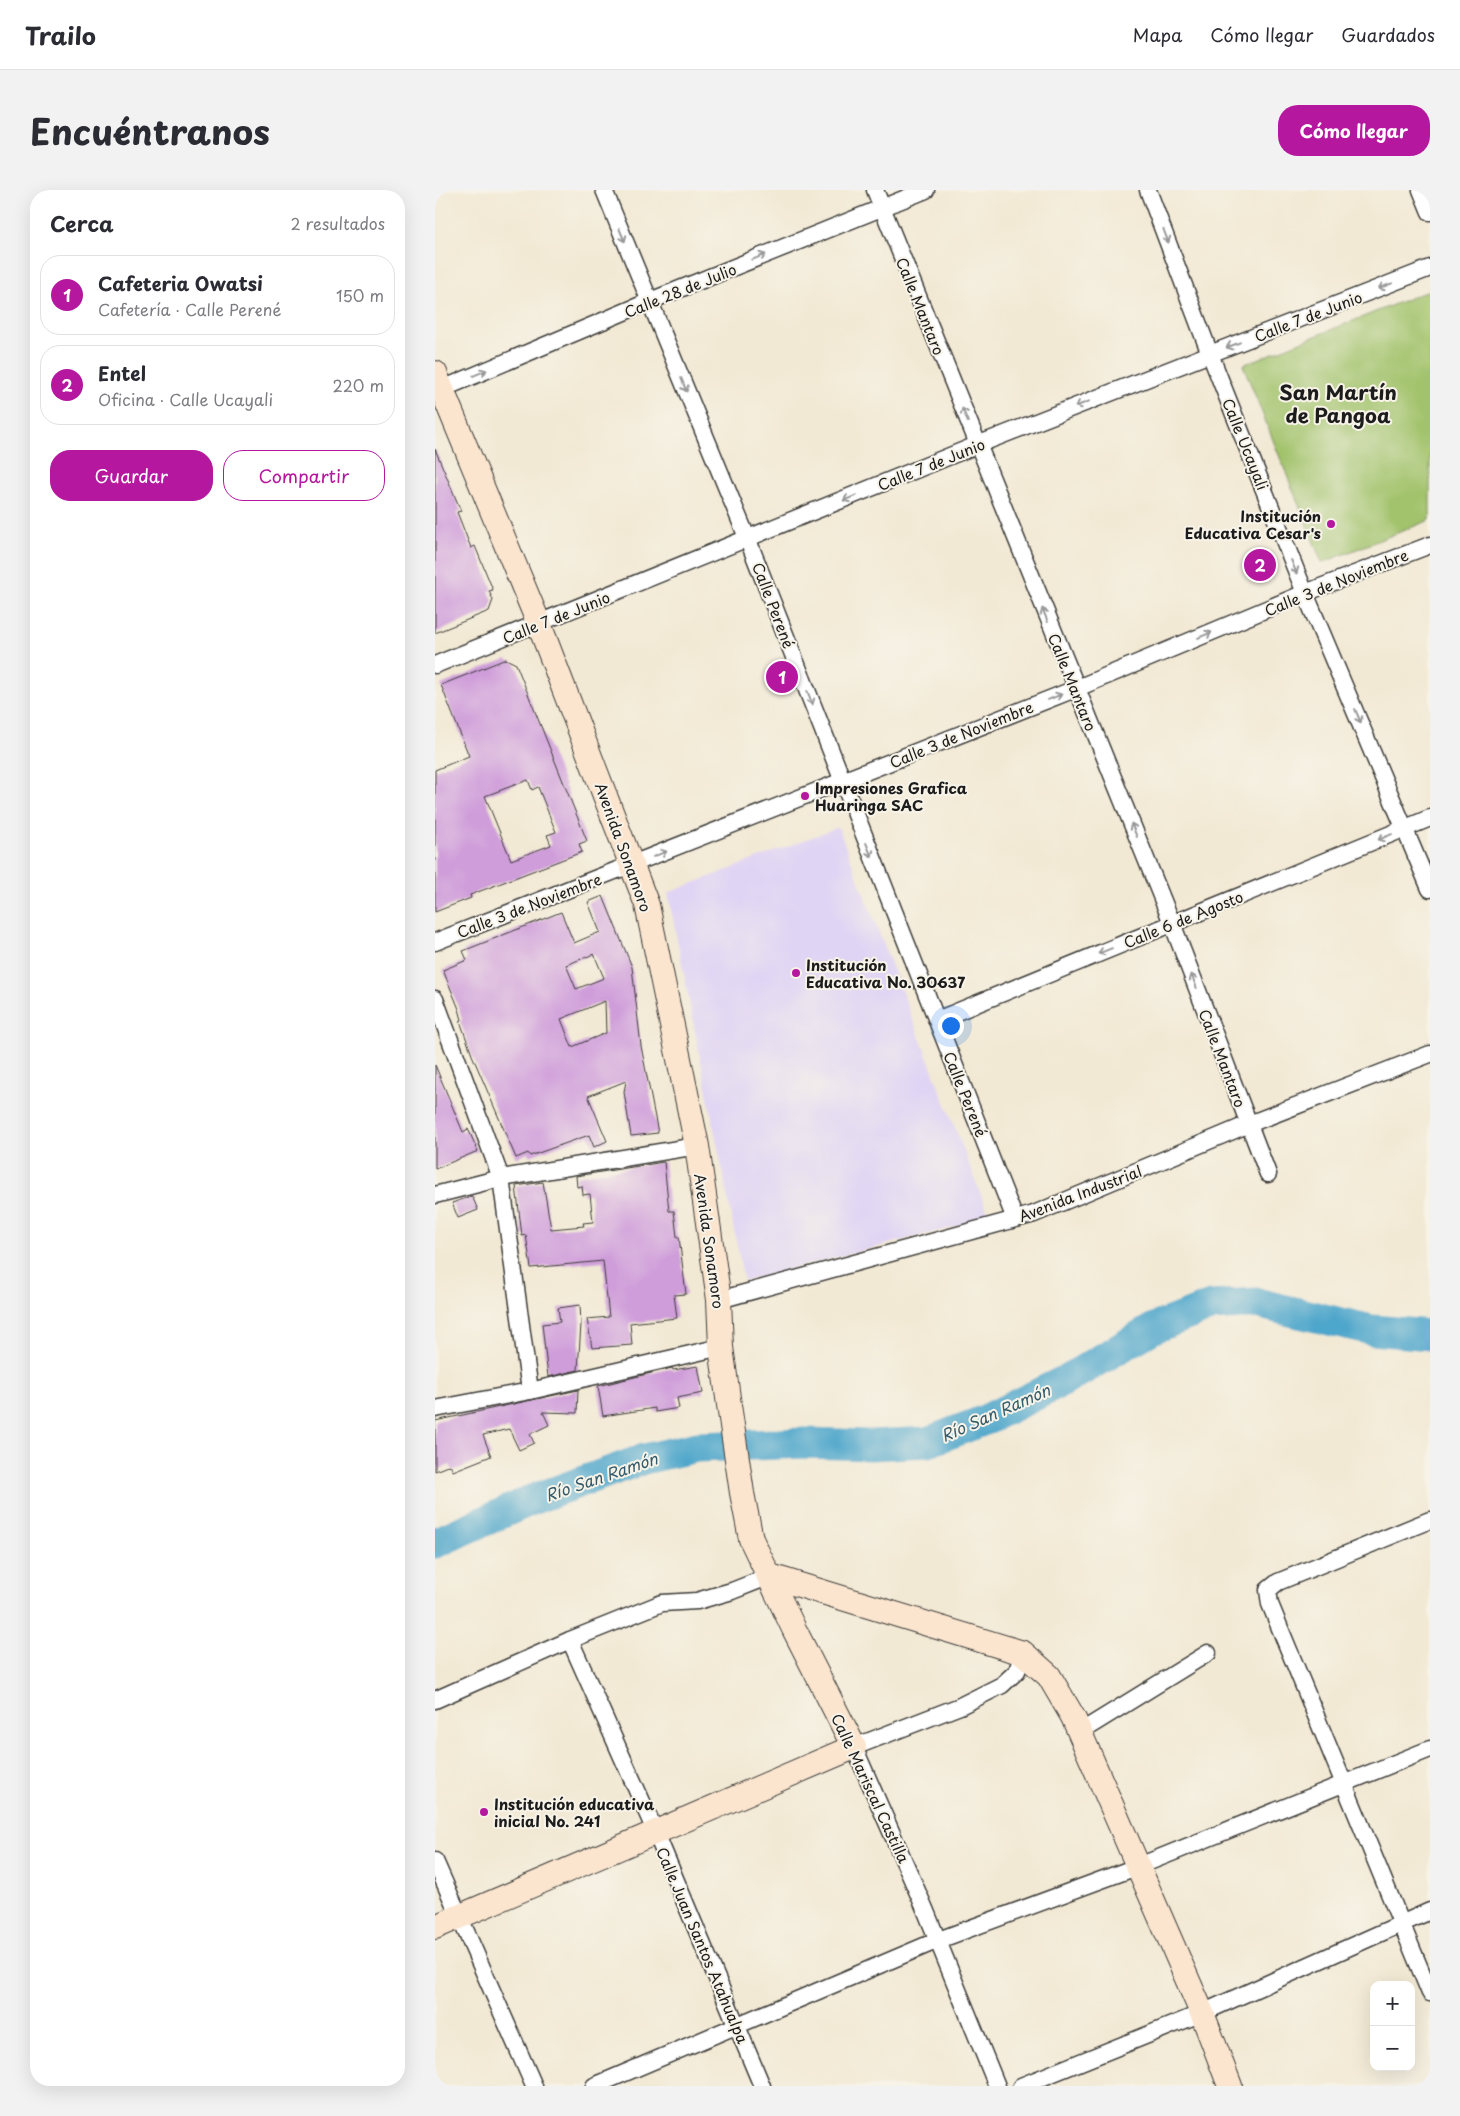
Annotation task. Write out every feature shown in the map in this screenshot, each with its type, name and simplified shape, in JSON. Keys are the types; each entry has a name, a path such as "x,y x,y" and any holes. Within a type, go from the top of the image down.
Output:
{"main road":[{"name":"Avenida Sonamoro","path":"437,385 539,624 647,905 697,1146 719,1300 721,1347 742,1493"},
{"name":"Calle Mariscal Castilla","path":"742,1493 751,1539 770,1576 793,1629 854,1747"},
{"path":"770,1576 1023,1654 1049,1676 1080,1732 1202,2013 1230,2086"},
{"path":"435,1927 854,1747"}],"street":[{"name":"Calle Perené","path":"604,190 748,540 1015,1219"},
{"name":"Calle Mantaro","path":"875,190 1075,689 1172,923 1268,1174"},
{"name":"Calle 28 de Julio","path":"437,385 883,209 926,190"},
{"name":"Calle Ucayali","path":"1149,190 1210,354 1305,593 1406,828 1430,889"},
{"path":"1421,190 1430,212"},
{"name":"Calle 7 de Junio","path":"435,665 748,540 977,445 1430,268"},
{"name":"Calle 3 de Noviembre","path":"435,942 842,782 1075,689 1305,593 1430,545"},
{"name":"Calle 6 de Agosto","path":"937,1020 1430,818"},
{"path":"435,999 501,1178 530,1391"},
{"name":"Avenida Industrial","path":"719,1300 1034,1214 1249,1124 1430,1054"},
{"path":"435,1194 501,1178 697,1146"},
{"path":"435,1409 530,1391 721,1347"},
{"path":"1430,1520 1278,1582 1268,1590 1271,1604 1345,1783 1400,1924 1430,1993"},
{"path":"435,1700 570,1640 662,1603 697,1600 732,1591 770,1576"},
{"name":"Calle Juan Santos Atahualpa","path":"570,1640 656,1833 762,2086"},
{"path":"1080,1732 1209,1653"},
{"path":"854,1747 960,1706 1002,1685 1017,1671 1023,1654"},
{"name":"Calle Mariscal Castilla","path":"854,1747 925,1909 997,2086"},
{"path":"594,2086 937,1941 1139,1866 1430,1749"},
{"path":"435,1861 534,2086"},
{"path":"1021,2086 1202,2013 1430,1911"}],"shaded area":[{"path":"838,827 990,1218 744,1281 668,893"}],"green space":[{"path":"1430,290 1430,520 1322,563 1243,365"}],"building":[{"path":"435,449 461,511 457,512 471,548 475,546 493,590 489,591 493,600 489,611 435,633"},
{"path":"506,659 516,664 587,841 579,844 582,852 470,895 471,898 435,912 435,770 469,756 441,685","holes":["528,780 532,790 538,787 556,832 547,835 551,845 511,860 485,796"]},
{"path":"603,896 632,967 641,1046 658,1133 631,1136 624,1092 626,1081 588,1096 607,1141 594,1147 589,1135 530,1156 528,1153 516,1158 472,1055 460,1021 462,1020 459,1009 443,970 467,960 463,951 561,912 574,943 600,932 588,902","holes":["594,954 604,978 576,989 566,965","605,1001 606,1033 572,1047 561,1019"]},
{"path":"435,1065 463,1132 468,1129 478,1151 435,1169"},
{"path":"664,1162 669,1211 674,1211 686,1294 674,1295 677,1318 630,1323 632,1345 592,1348 587,1319 609,1317 603,1261 531,1268 526,1235 522,1236 516,1186 543,1182 551,1229 584,1226 583,1223 593,1222 590,1194 583,1195 582,1186 577,1187 576,1176"},
{"path":"472,1196 478,1210 458,1218 452,1203"},
{"path":"580,1305 581,1324 578,1370 548,1377 542,1324 560,1322 558,1308"},
{"path":"698,1366 703,1393 677,1398 679,1408 655,1412 655,1408 603,1416 598,1386 672,1368 673,1370"},
{"path":"578,1390 577,1413 543,1412 549,1425 530,1434 534,1443 519,1450 509,1429 483,1435 491,1456 453,1471 450,1465 435,1471 435,1421"}],"waterway":[{"name":"Río San Ramón","path":"435,1543 534,1499 644,1459 697,1447 806,1443 871,1445 928,1442 985,1420 1064,1381 1154,1328 1211,1306 1256,1303 1372,1330 1430,1335"}],"place":[{"name":"Institución Educativa Cesar's","path":"1331,524"},
{"name":"Entel","path":"1260,565"},
{"name":"Cafeteria Owatsi","path":"782,677"},
{"name":"Impresiones Grafica Huaringa SAC","path":"805,796"},
{"name":"Institución Educativa No. 30637","path":"796,973"},
{"name":"Institución educativa inicial No. 241","path":"484,1812"}],"district":[{"name":"San Martín de Pangoa","path":"1338,404"}]}
